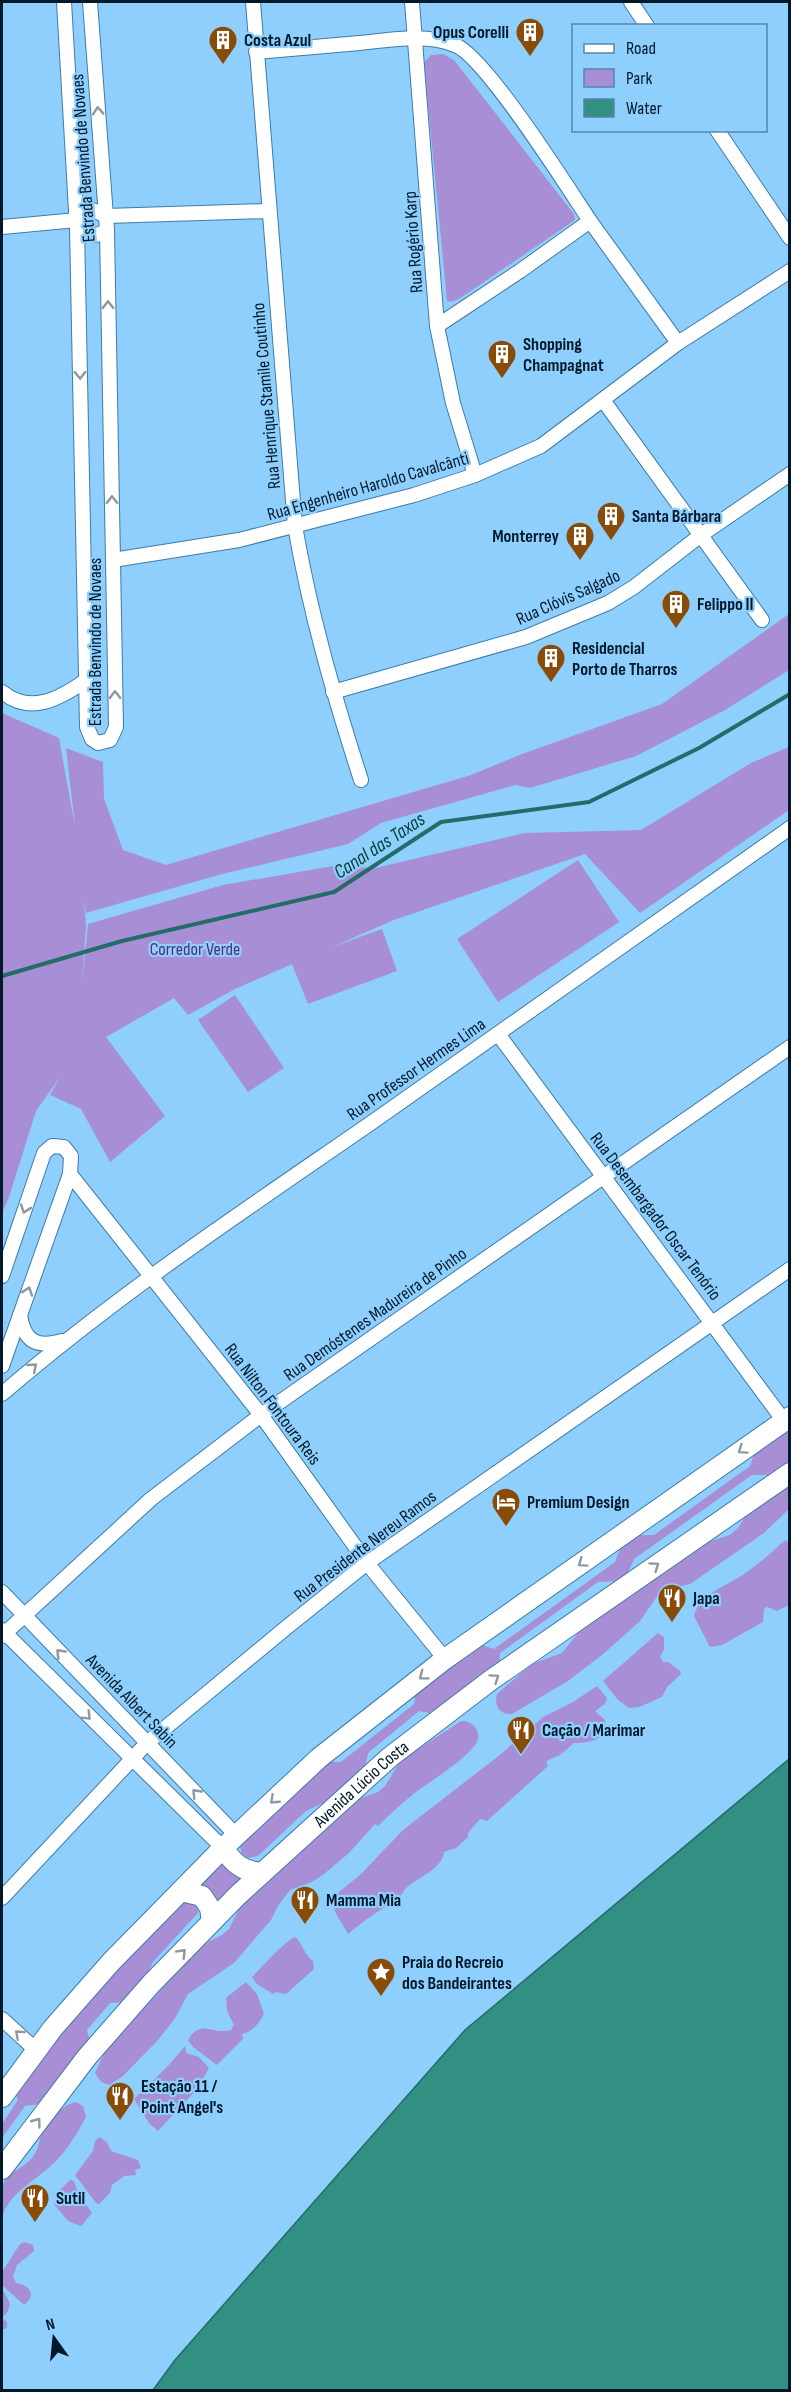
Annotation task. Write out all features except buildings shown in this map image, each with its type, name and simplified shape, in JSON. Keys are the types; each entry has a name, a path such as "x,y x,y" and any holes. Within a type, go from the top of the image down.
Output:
{"main road":[{"path":"2,2097 36,2050 111,1962 230,1842 319,1758 445,1659 787,1419"},
{"name":"Avenida Lúcio Costa","path":"2,2169 87,2057 151,1984 262,1873 390,1757 451,1710 789,1473"},
{"path":"230,1842 237,1866 244,1870 262,1873"},
{"path":"182,1891 202,1896 210,1908 212,1921"}],"street":[{"name":"Estrada Benvindo de Novaes","path":"64,2 77,224 85,681 88,734 98,743 110,740 116,727 107,230 90,2"},
{"name":"Rua Henrique Stamile Coutinho","path":"253,2 295,526 311,608 333,692 361,780"},
{"name":"Rua Rogério Karp","path":"412,2 437,326 453,403 475,475"},
{"path":"631,2 646,24"},
{"path":"256,52 413,38 458,45 470,55 504,97 678,344"},
{"path":"718,132 789,238"},
{"path":"2,227 77,224 93,210 106,216 268,211"},
{"path":"437,326 590,221"},
{"path":"77,224 83,233 94,236 107,230"},
{"name":"Rua Engenheiro Haroldo Cavalcânti","path":"113,560 229,542 414,495 475,475 541,446 678,344 789,271"},
{"path":"603,400 762,620"},
{"name":"Rua Clóvis Salgado","path":"333,692 526,637 608,603 634,587 701,535 789,474"},
{"path":"2,692 14,700 38,704 65,695 85,681"},
{"name":"Rua Professor Hermes Lima","path":"2,1394 64,1340 151,1275 789,828"},
{"name":"Rua Desembargador Oscar Tenório","path":"498,1034 787,1419"},
{"name":"Rua Demóstenes Madureira de Pinho","path":"2,1633 151,1499 261,1415 789,1047"},
{"path":"2,1276 47,1149 58,1145 68,1151 72,1161 70,1174 2,1366"},
{"name":"Rua Nilton Fontoura Reis","path":"70,1174 261,1415 367,1563 445,1659"},
{"name":"Rua Presidente Nereu Ramos","path":"2,1898 130,1758 367,1563 789,1269"},
{"path":"20,1316 25,1333 33,1342 41,1345 64,1340"},
{"name":"Avenida Albert Sabin","path":"2,1592 147,1743 230,1842"},
{"path":"2,1633 130,1758 230,1842"},
{"path":"2,2019 36,2050"}],"green space":[{"path":"443,54 454,60 574,214 575,220 459,299 451,302 447,301 424,63 431,55"},
{"name":"Corredor Verde","path":"789,614 789,670 725,710 636,756 530,788 515,785 381,823 348,844 222,874 86,913 84,899 86,927 82,985 88,924 223,885 333,866 375,868 525,833 641,830 751,763 789,747 789,810 640,913 585,854 394,920 332,947 382,929 397,971 308,1004 292,964 235,989 188,1015 174,998 106,1037 165,1116 110,1162 81,1109 50,1095 60,1077 36,1111 2,1213 2,713 59,738 75,827 66,748 103,762 104,799 123,850 166,865 471,775 522,754 662,704"},
{"path":"578,860 619,922 498,1002 457,939"},
{"path":"235,995 284,1068 248,1092 198,1020"},
{"path":"789,1424 789,1463 773,1475 752,1475 634,1559 626,1577 619,1581 598,1582 500,1653 499,1666 434,1714 419,1711 368,1753 365,1768 323,1803 306,1811 258,1856 248,1858 242,1854 240,1846 243,1841 324,1762 341,1762 414,1704 416,1688 476,1643 494,1649 615,1562 623,1541 631,1535 654,1535 750,1466 756,1448"},
{"path":"789,1486 789,1509 764,1533 690,1584 658,1595 640,1621 568,1681 512,1714 504,1713 498,1708 497,1694 532,1664 562,1653 582,1628 707,1542 730,1535 738,1528 747,1514"},
{"path":"785,1540 789,1543 789,1605 777,1611 767,1607 764,1609 763,1622 722,1645 710,1647 694,1616 697,1608 708,1596 750,1570"},
{"path":"658,1633 664,1637 664,1649 660,1657 663,1662 668,1662 681,1674 667,1687 662,1697 639,1707 629,1708 618,1700 603,1681"},
{"path":"597,1686 607,1698 605,1704 595,1711 605,1720 606,1726 598,1738 589,1742 574,1743 560,1755 546,1761 548,1766 487,1821 480,1819 468,1833 468,1837 456,1848 444,1852 435,1868 348,1934 334,1910 334,1896 360,1875 403,1830 501,1754 543,1717 573,1702"},
{"path":"461,1721 472,1724 478,1734 477,1742 466,1755 411,1796 378,1826 375,1824 349,1853 324,1874 312,1882 290,1890 271,1920 234,1963 188,1994 174,2020 123,2076 109,2085 101,2082 95,2073 104,2053 200,1946 229,1929 243,1901 353,1801 378,1792 385,1786 401,1760"},
{"path":"222,1854 247,1874 217,1904 208,1889 199,1884"},
{"path":"190,1897 200,1907 197,1914 153,1962 144,1981 125,2002 110,2003 87,2030 90,2043 40,2104 25,2106 2,2138 2,2124 18,2100 13,2088 120,1960 136,1951 186,1898"},
{"path":"295,1937 313,1961 314,1969 286,1994 276,1992 273,1994 257,1984 252,1977"},
{"path":"246,1982 257,1994 264,2014 258,2024 242,2034 243,2039 217,2065 193,2047 188,2040 193,2033 202,2028 231,2030 234,2025 227,2011 226,1998"},
{"path":"185,2046 186,2053 199,2057 209,2068 197,2089 158,2131 149,2123 134,2099"},
{"path":"76,2102 83,2106 86,2117 73,2139 50,2167 11,2200 2,2217 2,2191 6,2179 34,2155 44,2128 51,2118 65,2106"},
{"path":"99,2137 107,2142 111,2151 138,2160 141,2168 135,2170 136,2175 124,2176 112,2185 110,2193 99,2204 75,2175 93,2151 95,2141"},
{"path":"70,2180 74,2181 78,2193 92,2213 81,2226 68,2221 54,2204 59,2191"},
{"path":"25,2242 33,2245 34,2251 17,2265 13,2276 16,2283 25,2286 30,2291 30,2298 24,2305 2,2285 2,2272 20,2244"},
{"path":"2,2289 10,2304 2,2318"},
{"path":"2,2318 7,2322 7,2328 2,2330"}],"water":[{"path":"789,1759 789,2390 153,2390 175,2360 465,2030"}],"waterway":[{"name":"Canal das Taxas","path":"2,976 122,941 334,892 441,822 589,802 699,748 790,694"}],"place":[{"name":"Opus Corelli","path":"530,58"},
{"name":"Costa Azul","path":"223,66"},
{"name":"Shopping Champagnat","path":"502,380"},
{"name":"Santa Bárbara","path":"611,542"},
{"name":"Monterrey","path":"580,562"},
{"name":"Felippo II","path":"676,630"},
{"name":"Residencial Porto de Tharros","path":"551,684"},
{"name":"Premium Design","path":"506,1528"},
{"name":"Japa","path":"672,1624"},
{"name":"Cação / Marimar","path":"521,1756"},
{"name":"Mamma Mia","path":"305,1926"},
{"name":"Praia do Recreio dos Bandeirantes","path":"381,1998"},
{"name":"Estação 11 / Point Angel's","path":"120,2122"},
{"name":"Sutil","path":"35,2224"}]}
